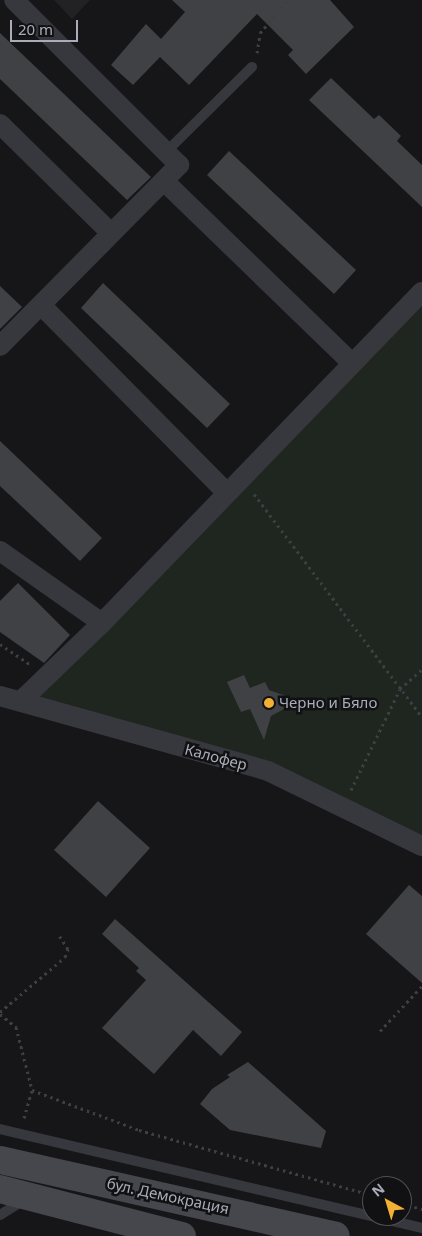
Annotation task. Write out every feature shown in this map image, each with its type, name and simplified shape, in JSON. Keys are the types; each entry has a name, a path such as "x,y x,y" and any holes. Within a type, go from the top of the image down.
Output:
{"main road":[{"name":"бул. Демокрация","path":"0,1160 336,1236"},
{"path":"0,1189 31,1195 182,1236"}],"street":[{"path":"0,10 10,0"},
{"path":"0,346 179,165 14,0"},
{"path":"0,124 111,233"},
{"path":"164,181 352,363"},
{"path":"22,700 102,623 226,492 243,478 422,292"},
{"path":"41,305 226,492"},
{"path":"0,551 102,623"},
{"name":"Калофер","path":"0,696 22,700 268,771 422,846"}],"lane":[{"path":"166,152 252,67"},
{"path":"0,1129 422,1228"},
{"path":"0,1214 31,1195"}],"path":[{"path":"252,67 260,33 288,0"},
{"path":"243,478 422,717"},
{"path":"0,644 47,676"},
{"path":"343,806 400,688 422,670"},
{"path":"59,935 68,949 65,957 0,1013 16,1027 32,1090 139,1130 362,1192"},
{"path":"380,1031 422,986"}],"shaded area":[{"path":"54,0 90,0 72,19"},
{"path":"422,292 422,846 343,806 22,700"}],"building":[{"path":"172,0 330,0 354,27 306,74 288,55 293,50 257,14 189,85 160,57 133,85 111,65 146,24 161,39 185,12"},
{"path":"0,33 151,177 127,200 0,79"},
{"path":"331,78 374,119 379,115 401,136 397,141 422,165 422,207 309,100"},
{"path":"229,151 356,270 334,294 207,175"},
{"path":"103,283 230,404 207,428 81,308"},
{"path":"0,286 22,307 0,329"},
{"path":"0,441 102,538 80,561 0,486"},
{"path":"18,583 70,635 44,663 0,632 0,601"},
{"path":"244,675 250,688 265,682 269,690 286,696 284,709 271,716 264,740 250,709 241,712 227,682"},
{"path":"98,801 150,848 106,897 54,850"},
{"path":"409,885 422,896 422,983 366,934"},
{"path":"115,919 242,1032 221,1056 193,1030 154,1074 102,1028 146,980 136,971 139,968 102,934"},
{"path":"248,1062 326,1131 321,1148 230,1130 200,1104 212,1089 230,1077 227,1075"}],"place":[{"name":"Черно и Бяло","path":"269,703"}]}
